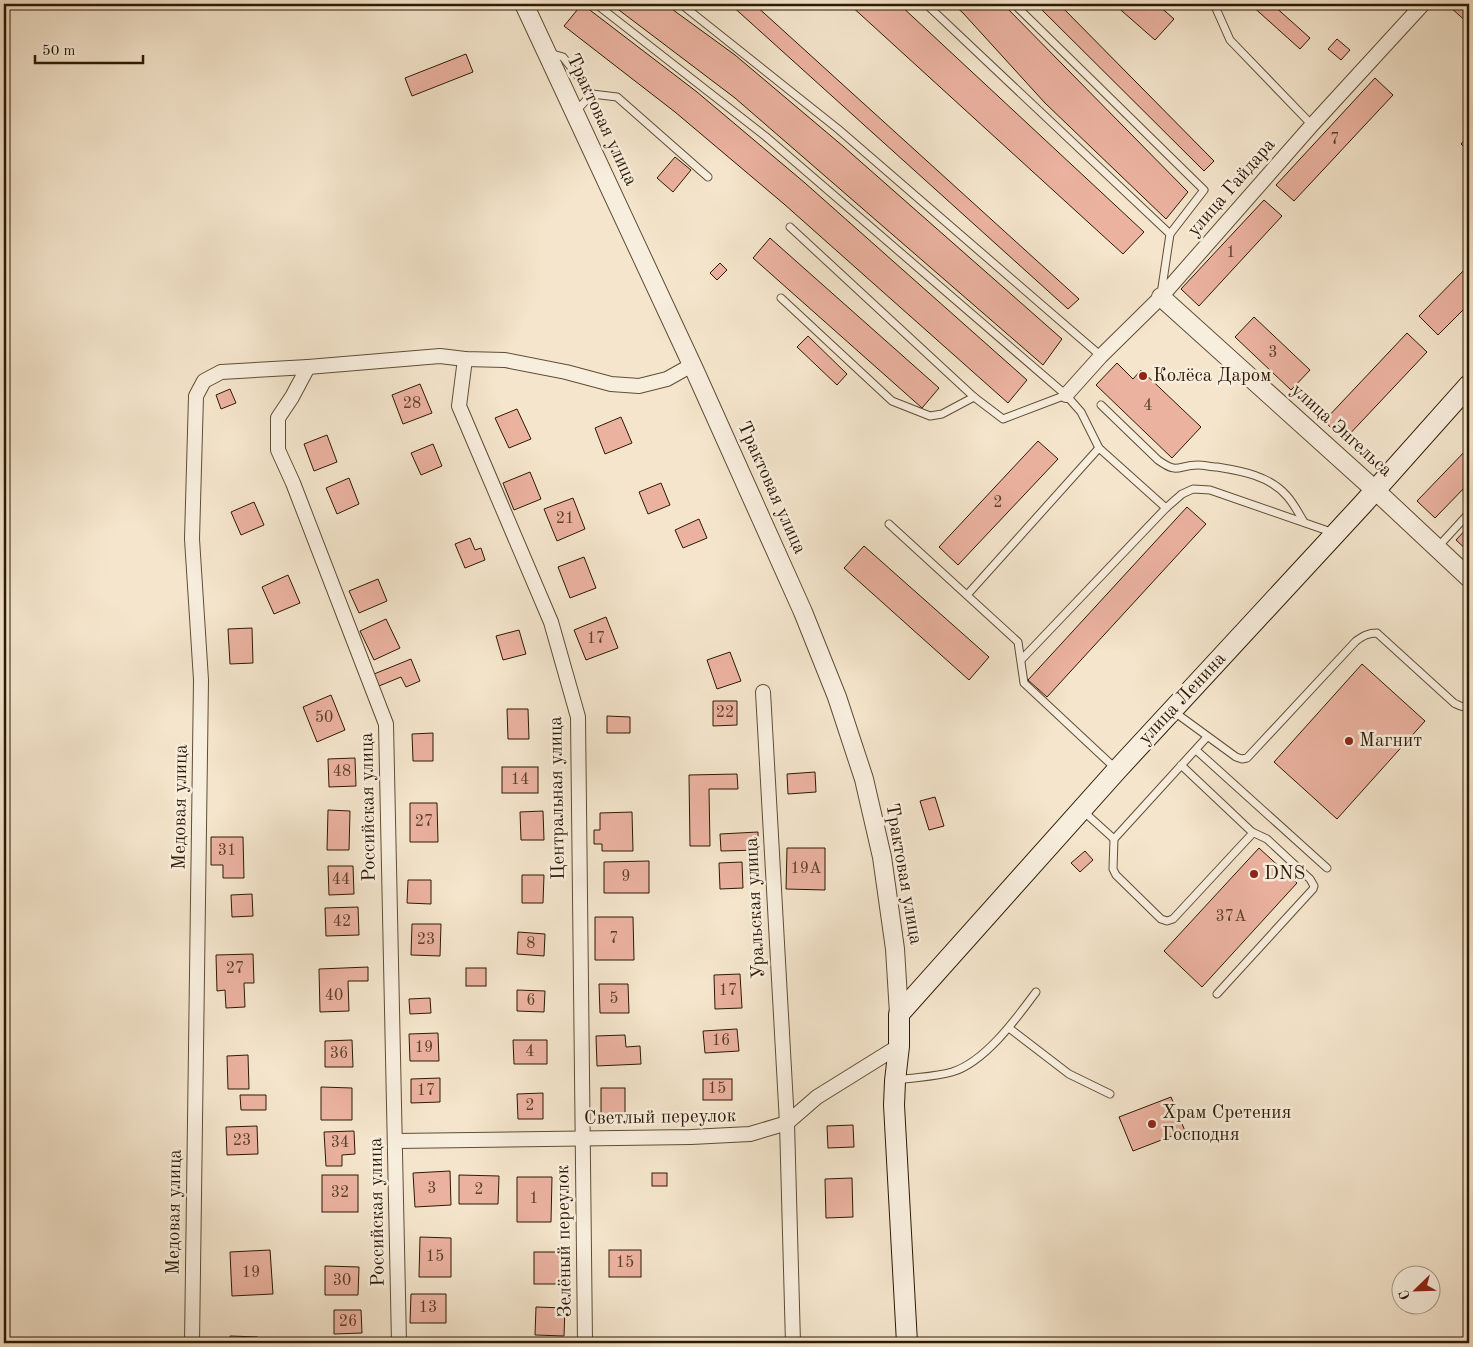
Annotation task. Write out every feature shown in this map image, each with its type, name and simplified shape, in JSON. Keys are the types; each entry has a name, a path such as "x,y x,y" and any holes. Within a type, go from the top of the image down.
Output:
{"main road":[{"name":"улица Ленина","path":"898,1014 1117,770 1469,385"},
{"path":"898,1014 899,1046 894,1105 908,1343"}],"street":[{"name":"Трактовая улица","path":"524,4 692,365 803,612 837,697 864,779 882,857 895,949 898,1014"},
{"name":"улица Гайдара","path":"1066,395 1161,297 1312,125 1423,4"},
{"name":"улица Энгельса","path":"1161,297 1375,490 1469,578"},
{"path":"308,367 440,356 505,360 566,372 610,384 639,386 667,379 692,365"},
{"name":"Центральная улица","path":"465,359 459,406 551,622 578,717 582,1138"},
{"name":"Российская улица","path":"308,367 278,418 278,450 386,724 399,1343"},
{"name":"Медовая улица","path":"192,1343 201,680 192,539 196,396 204,381 221,372 308,367"},
{"name":"Уральская улица","path":"763,692 787,1123 793,1343"},
{"name":"Светлый переулок","path":"396,1141 692,1137 750,1134 787,1123 817,1096 899,1046"},
{"name":"Зелёный переулок","path":"582,1138 585,1343"}],"lane":[{"path":"596,4 765,136 1066,395 1081,412 1099,448 1166,508"},
{"path":"681,4 838,129 1102,356"},
{"path":"926,4 1170,234"},
{"path":"1014,4 1204,190 1170,234 1161,297"},
{"path":"1214,4 1230,40 1312,125"},
{"path":"546,53 563,56 592,94 617,97 708,177"},
{"path":"574,113 592,94"},
{"path":"790,227 974,397 1003,419 1066,395"},
{"path":"781,298 892,401 930,416 942,414 974,397"},
{"path":"1101,405 1158,460 1168,467 1178,469 1198,465 1255,475 1273,484 1288,496 1304,522"},
{"path":"967,595 1099,448"},
{"path":"1020,660 1166,508 1182,494 1193,489 1210,490 1335,533"},
{"path":"1437,548 1469,513"},
{"path":"889,524 1018,642 1024,683 1117,770"},
{"path":"1172,711 1236,758 1247,758 1356,641 1364,635 1378,633 1454,704 1462,707 1466,707 1469,704"},
{"path":"1208,737 1114,839 1113,869 1116,875 1161,919 1167,921 1174,919 1252,832"},
{"path":"1196,750 1327,868"},
{"path":"1182,765 1252,832 1267,839 1310,879 1314,886 1217,994"},
{"path":"1082,810 1114,839"},
{"path":"895,1081 952,1072 971,1063 1009,1028 1036,992"},
{"path":"1009,1028 1069,1074 1110,1094"}],"building":[{"path":"582,4 697,92 805,183 1027,380 1008,403 784,204 675,112 564,26"},
{"path":"611,4 665,4 735,55 844,147 1062,339 1043,365 735,98"},
{"path":"730,4 754,4 1079,299 1068,309"},
{"path":"849,4 899,4 1144,232 1123,254"},
{"path":"953,4 1003,4 1188,192 1166,219 1045,103"},
{"path":"1036,4 1059,4 1214,161 1204,171"},
{"path":"1114,4 1157,4 1174,19 1155,40"},
{"path":"1250,4 1272,4 1310,38 1300,49"},
{"path":"1453,4 1469,4 1469,24 1450,7"},
{"path":"1337,39 1350,50 1341,60 1328,49"},
{"path":"466,54 473,72 412,96 405,78"},
{"path":"1375,78 1393,95 1294,201 1276,185"},
{"path":"1469,135 1469,152 1461,144"},
{"path":"675,157 691,170 673,192 657,178"},
{"path":"1264,200 1282,216 1199,306 1181,289"},
{"path":"770,238 939,388 922,408 753,258"},
{"path":"720,263 727,270 717,280 710,273"},
{"path":"1469,265 1469,304 1438,335 1419,316"},
{"path":"1254,317 1310,370 1291,390 1235,337"},
{"path":"1407,333 1427,352 1344,440 1324,421"},
{"path":"808,336 847,374 837,385 797,347"},
{"path":"1117,363 1133,379 1141,370 1201,427 1172,458 1096,385"},
{"path":"420,384 432,413 403,424 392,395"},
{"path":"230,389 236,403 221,409 216,395"},
{"path":"517,409 531,439 509,448 495,418"},
{"path":"621,417 632,443 605,454 595,428"},
{"path":"327,435 337,462 314,471 304,444"},
{"path":"1038,441 1058,459 958,565 939,547"},
{"path":"433,444 442,466 421,475 411,453"},
{"path":"1469,447 1469,483 1435,518 1417,501"},
{"path":"530,472 541,499 514,510 503,483"},
{"path":"349,478 359,504 337,514 326,488"},
{"path":"661,483 670,505 648,514 639,492"},
{"path":"573,498 585,529 557,541 544,509"},
{"path":"254,502 264,525 241,535 231,512"},
{"path":"1187,507 1206,524 1047,697 1028,680"},
{"path":"699,519 707,538 683,548 675,530"},
{"path":"1469,526 1469,552 1456,540"},
{"path":"470,538 475,550 481,548 485,560 465,568 455,544"},
{"path":"864,546 989,657 969,680 844,568"},
{"path":"584,557 596,588 570,598 558,567"},
{"path":"288,575 300,603 274,614 262,587"},
{"path":"378,579 387,601 359,613 349,591"},
{"path":"606,617 618,648 586,660 574,630"},
{"path":"386,619 400,648 374,660 360,631"},
{"path":"252,628 253,663 230,664 228,629"},
{"path":"519,630 526,654 503,660 496,636"},
{"path":"730,652 741,681 717,689 707,660"},
{"path":"411,659 420,681 406,687 401,677 379,686 374,674"},
{"name":"Магнит","path":"1362,664 1425,721 1337,819 1274,762"},
{"path":"331,695 345,730 317,742 303,707"},
{"path":"713,701 737,701 737,725 713,726"},
{"path":"507,709 528,709 529,739 508,739"},
{"path":"607,716 630,717 630,733 607,733"},
{"path":"433,733 433,761 413,761 412,734"},
{"path":"355,758 356,786 329,787 328,759"},
{"path":"502,767 538,767 538,793 502,793"},
{"path":"815,772 816,792 788,794 787,774"},
{"path":"737,774 738,789 709,789 710,846 690,846 689,775"},
{"path":"935,797 944,826 929,830 920,801"},
{"path":"410,803 437,803 438,842 410,842"},
{"path":"328,810 350,811 349,850 327,850"},
{"path":"543,811 544,840 521,840 520,812"},
{"path":"632,812 633,851 602,851 602,844 594,844 594,830 600,830 600,813"},
{"path":"758,832 758,850 721,851 720,834"},
{"path":"211,837 243,837 244,878 223,878 223,865 211,865"},
{"path":"787,848 825,848 825,890 786,889"},
{"path":"1259,848 1297,883 1202,987 1164,951"},
{"path":"1085,851 1093,860 1080,872 1071,863"},
{"path":"649,861 649,893 604,893 604,862"},
{"path":"742,862 743,888 720,889 719,863"},
{"path":"328,866 353,866 354,894 329,895"},
{"path":"522,875 544,875 543,903 522,903"},
{"path":"408,880 431,880 431,904 407,903"},
{"path":"252,894 253,916 232,917 231,895"},
{"path":"358,907 359,935 326,936 325,908"},
{"path":"595,917 633,917 634,960 595,960"},
{"path":"412,924 441,924 440,956 411,955"},
{"path":"518,932 545,934 544,956 517,954"},
{"path":"253,954 254,983 244,983 245,1007 226,1008 225,990 217,991 216,955"},
{"path":"368,967 368,981 348,981 349,1011 320,1012 319,969"},
{"path":"466,968 486,968 486,986 466,986"},
{"path":"740,974 742,1008 715,1009 714,975"},
{"path":"599,984 628,984 629,1013 600,1013"},
{"path":"517,990 545,991 544,1012 517,1011"},
{"path":"430,998 431,1013 410,1014 409,999"},
{"path":"737,1029 739,1051 705,1053 703,1031"},
{"path":"438,1033 439,1061 410,1061 409,1034"},
{"path":"625,1035 626,1047 640,1046 641,1064 597,1066 596,1036"},
{"path":"352,1040 353,1067 325,1067 325,1041"},
{"path":"513,1040 547,1040 547,1064 514,1064"},
{"path":"248,1055 249,1089 228,1089 227,1056"},
{"path":"440,1078 440,1102 411,1103 411,1079"},
{"path":"703,1079 732,1079 732,1100 703,1100"},
{"path":"321,1087 352,1088 352,1120 321,1120"},
{"path":"601,1088 625,1088 625,1116 601,1116"},
{"path":"543,1093 543,1119 518,1119 517,1094"},
{"path":"240,1095 266,1095 266,1110 241,1110"},
{"name":"Храм Сретения Господня","path":"1171,1097 1185,1131 1133,1151 1119,1117"},
{"path":"853,1125 854,1147 828,1148 827,1126"},
{"path":"257,1126 258,1154 227,1155 226,1127"},
{"path":"354,1131 355,1154 342,1155 342,1166 326,1166 324,1132"},
{"path":"450,1171 451,1205 415,1207 413,1173"},
{"path":"652,1173 667,1173 667,1186 652,1186"},
{"path":"322,1175 358,1175 358,1212 322,1212"},
{"path":"459,1175 499,1176 498,1204 459,1204"},
{"path":"517,1177 552,1177 551,1222 517,1222"},
{"path":"852,1178 853,1217 826,1218 825,1179"},
{"path":"420,1237 451,1238 451,1277 419,1277"},
{"path":"270,1250 273,1294 232,1296 230,1252"},
{"path":"609,1250 641,1250 641,1277 609,1277"},
{"path":"534,1252 561,1252 561,1284 534,1284"},
{"path":"325,1266 359,1267 358,1295 325,1295"},
{"path":"411,1294 446,1294 446,1323 410,1323"},
{"path":"536,1307 565,1308 564,1336 535,1335"},
{"path":"334,1310 361,1310 362,1333 334,1334"},
{"path":"230,1336 258,1337 258,1343 230,1343"},
{"path":"442,1340 442,1343 414,1343 414,1341"},
{"path":"527,1341 562,1342 562,1343 527,1343"}],"place":[{"name":"Колёса Даром","path":"1143,376"},
{"name":"Магнит","path":"1349,741"},
{"name":"DNS","path":"1254,874"},
{"name":"Храм Сретения Господня","path":"1152,1124"}]}
